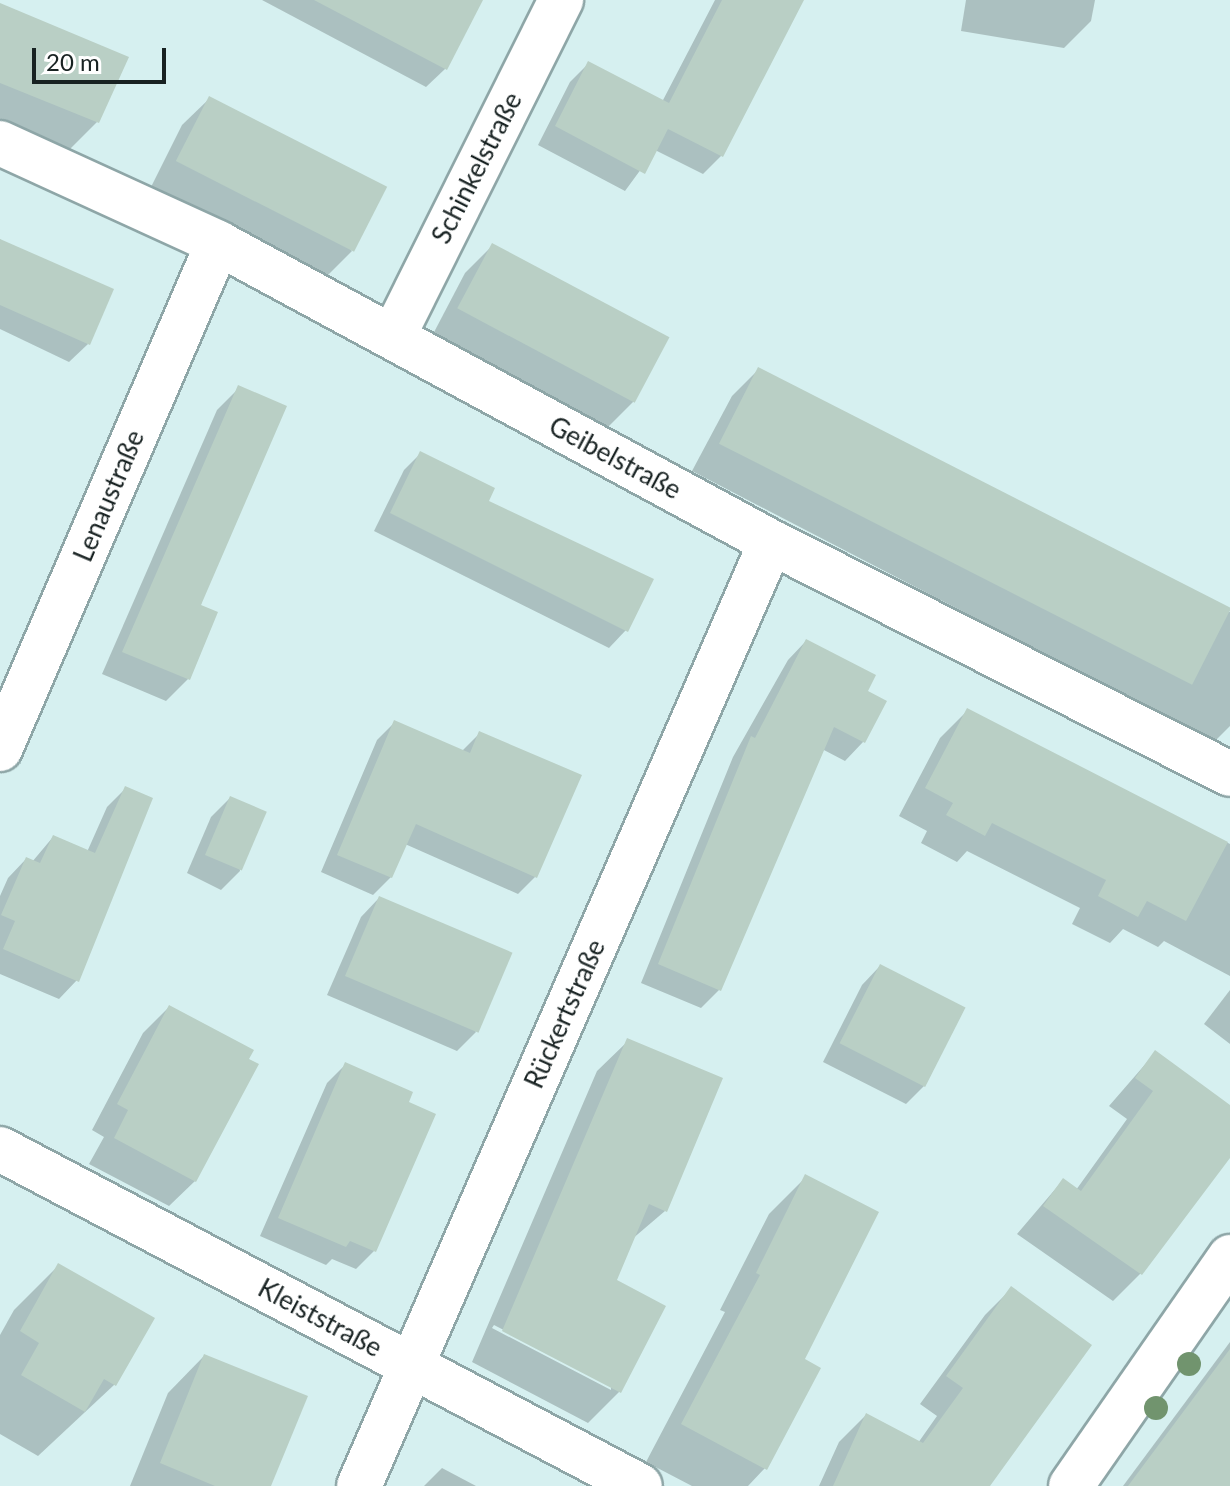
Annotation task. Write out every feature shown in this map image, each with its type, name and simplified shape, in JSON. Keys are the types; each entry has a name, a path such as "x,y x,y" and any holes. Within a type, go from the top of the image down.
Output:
{"street":[{"name":"Schinkelstraße","path":"393,337 561,0"},
{"name":"Geibelstraße","path":"0,143 218,243 771,542 1230,774"},
{"name":"Lenaustraße","path":"0,749 218,243"},
{"name":"Rückertstraße","path":"359,1486 771,542"},
{"name":"Kleiststraße","path":"0,1149 640,1486"},
{"path":"1071,1486 1230,1257"}],"building":[{"path":"314,0 483,0 447,70"},
{"path":"722,0 804,0 723,157 668,129 645,174 555,126 588,61 669,103"},
{"path":"0,3 129,57 99,123 0,83"},
{"path":"209,96 387,187 354,252 176,161"},
{"path":"0,239 114,289 90,345 0,305"},
{"path":"492,243 669,337 635,403 457,308"},
{"path":"758,367 1230,607 1192,685 719,444"},
{"path":"238,385 287,406 201,605 218,612 190,680 122,652"},
{"path":"420,451 495,488 489,501 654,579 628,632 390,513"},
{"path":"806,639 876,675 868,691 887,701 865,743 834,727 721,991 658,964 751,736 755,738"},
{"path":"967,708 1228,842 1186,921 1147,901 1138,917 1098,896 1106,880 992,823 985,836 946,815 953,803 925,788"},
{"path":"394,720 470,753 479,731 582,775 537,878 416,824 392,878 337,855"},
{"path":"125,786 153,798 79,982 3,949 15,921 1,915 26,857 40,863 53,835 95,853"},
{"path":"230,796 267,812 242,871 205,855"},
{"path":"379,896 512,953 478,1033 345,976"},
{"path":"880,964 966,1008 925,1087 840,1043"},
{"path":"169,1005 254,1050 249,1059 259,1064 196,1182 114,1138 128,1110 117,1104"},
{"path":"627,1038 723,1078 667,1212 649,1204 617,1280 666,1306 621,1393 502,1331"},
{"path":"1155,1050 1230,1105 1230,1158 1142,1275 1043,1206 1063,1178 1081,1191 1153,1091 1135,1078"},
{"path":"345,1062 413,1092 409,1102 436,1114 376,1252 350,1241 346,1247 278,1218"},
{"path":"805,1174 879,1212 805,1359 821,1368 767,1470 681,1424 760,1275 756,1273"},
{"path":"58,1263 155,1318 116,1386 104,1379 85,1412 21,1375 39,1343 20,1331"},
{"path":"1011,1286 1092,1345 990,1486 833,1486 866,1413 923,1443 963,1388 946,1376"},
{"path":"1230,1349 1230,1486 1128,1486"},
{"path":"204,1354 308,1396 271,1486 215,1486 160,1463"}]}
